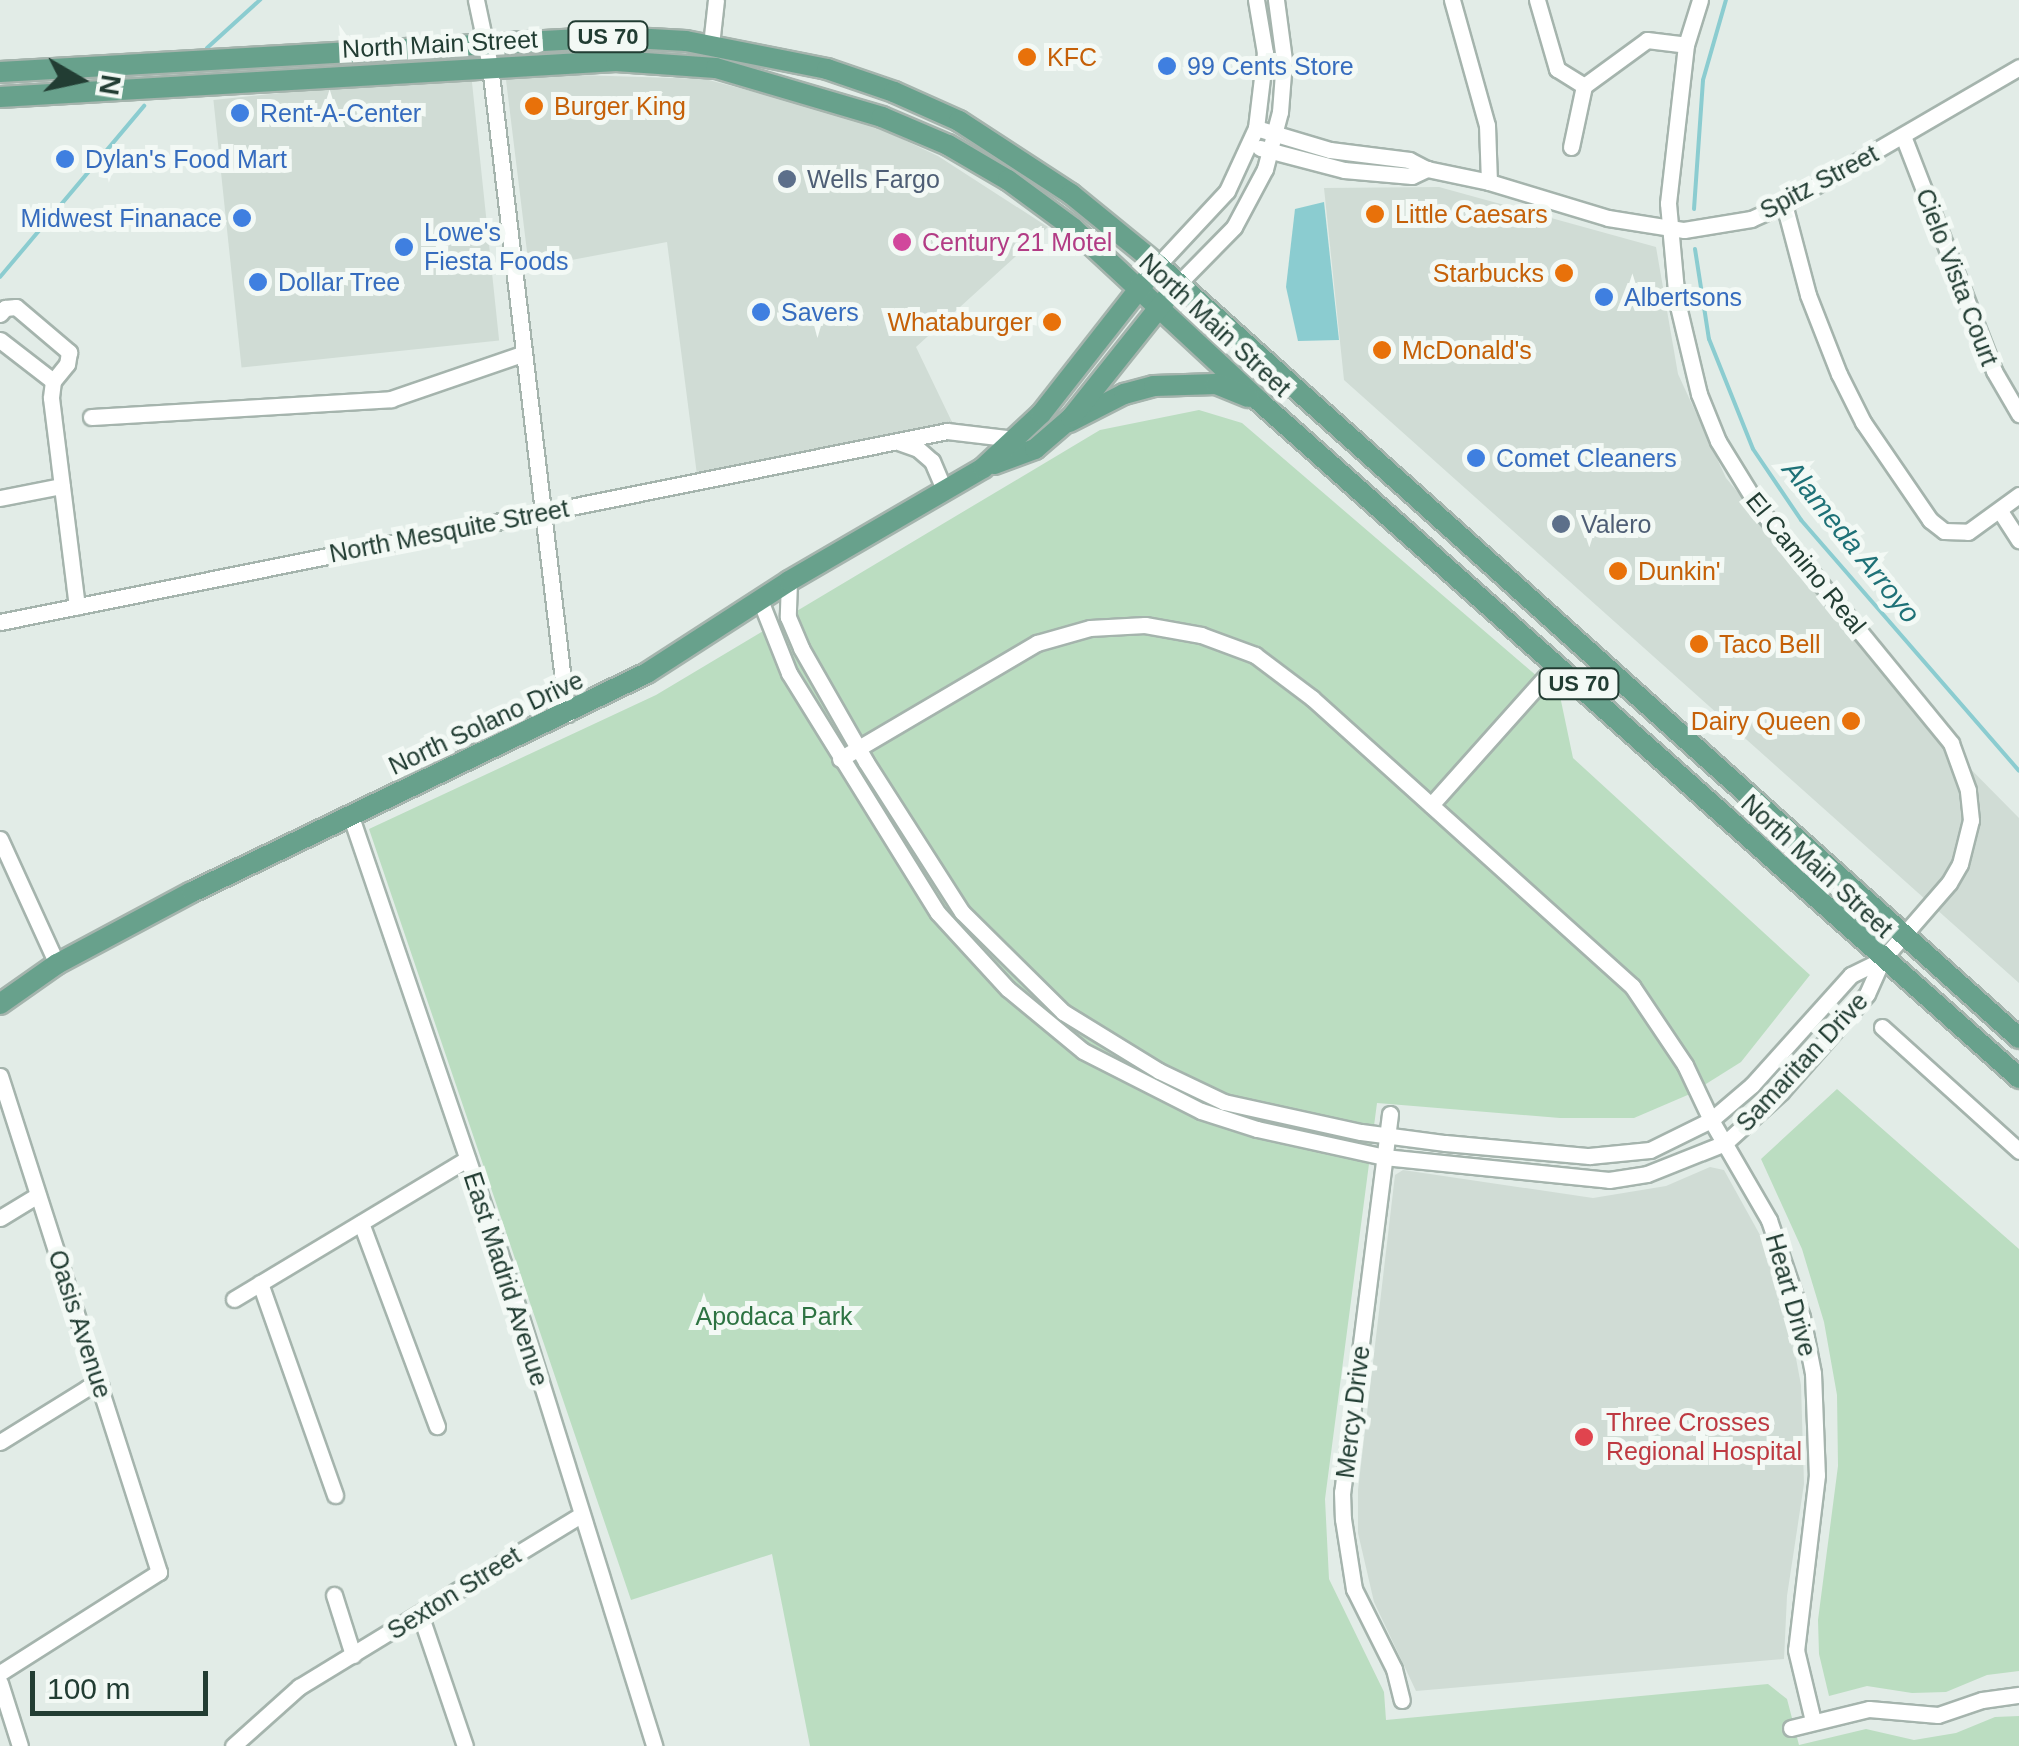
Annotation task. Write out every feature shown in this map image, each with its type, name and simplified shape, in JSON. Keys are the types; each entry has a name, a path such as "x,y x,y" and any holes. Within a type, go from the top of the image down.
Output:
{"main road":[{"name":"North Main Street","path":"0,72 483,41 615,37 711,45 826,69 894,92 958,121 1071,194 1158,265 2019,1038"},
{"path":"711,45 716,68"},
{"path":"277,54 278,79"},
{"name":"North Main Street","path":"0,97 616,61 716,68 882,116 948,144 1008,180 1074,228 1260,401 1882,960 2019,1078"},
{"name":"North Solano Drive","path":"0,1004 57,964 350,814 647,673 789,581 983,468 1041,414 1158,265"},
{"name":"North Solano Drive","path":"983,468 1035,449 1063,425 1178,284"},
{"path":"1063,425 1124,394 1154,386 1216,384 1260,401"},
{"path":"1650,748 1670,750 1725,796 1739,798 1745,794"}],"street":[{"path":"476,0 490,66 566,714"},
{"path":"711,45 716,0"},
{"path":"1158,265 1227,191 1256,128 1265,53 1256,0"},
{"path":"1178,284 1234,227 1251,200 1270,150 1284,60 1276,0"},
{"path":"1452,0 1487,125 1489,182"},
{"path":"1537,0 1557,69 1584,86"},
{"name":"El Camino Real","path":"1700,0 1686,45 1672,150 1670,228 1682,326 1699,394 1718,441 1761,511 1928,714 1962,766 1972,820 1968,844 1944,892 1882,960"},
{"path":"1571,147 1584,86 1647,40 1686,45"},
{"name":"Spitz Street","path":"1256,128 1330,150 1409,160 1427,169 1489,182 1608,218 1670,228 1714,228 1784,204 2019,67"},
{"name":"Cielo Vista Court","path":"1903,136 1994,371 2019,414"},
{"name":"Spitz Street","path":"1249,145 1344,170 1412,176 1427,169"},
{"path":"1784,204 1827,347 1892,468 1944,532 1968,532 2019,495"},
{"path":"0,314 16,306 70,352 67,364 53,381 50,398 77,606"},
{"path":"0,340 53,381"},
{"path":"91,417 391,399 522,354"},
{"name":"North Mesquite Street","path":"0,622 947,430 1014,440"},
{"path":"898,442 918,449 932,461 946,491"},
{"path":"0,498 62,486"},
{"path":"2000,510 2019,540"},
{"name":"Samaritan Drive","path":"789,581 787,606 793,629 856,746 962,912 1022,976 1105,1041 1224,1102 1386,1136 1617,1155 1650,1150 1711,1120 1752,1085 1851,975 1882,960"},
{"name":"Samaritan Drive","path":"760,600 789,673 938,913 1008,989 1083,1051 1173,1098 1256,1129 1384,1157 1609,1180 1648,1174 1725,1143 1781,1092 1868,994 1882,960"},
{"name":"Heart Drive","path":"840,759 856,746 1038,642 1090,628 1145,625 1201,634 1255,656 1312,698 1632,986 1685,1065 1775,1235 1802,1317 1813,1373 1818,1475 1796,1650 1813,1721"},
{"path":"1430,805 1556,664"},
{"name":"East Madrid Avenue","path":"350,814 468,1160 654,1746"},
{"path":"0,839 57,964"},
{"path":"1008,989 1022,976"},
{"path":"1882,1028 2019,1151"},
{"name":"Oasis Avenue","path":"0,1076 159,1572 0,1674"},
{"path":"1173,1098 1180,1081"},
{"name":"Mercy Drive","path":"1390,1114 1342,1492 1354,1588 1394,1669 1402,1700"},
{"path":"234,1298 468,1160"},
{"path":"0,1218 38,1195"},
{"path":"360,1223 437,1426"},
{"path":"260,1282 335,1495"},
{"path":"0,1442 87,1388 101,1388"},
{"name":"Sexton Street","path":"233,1746 299,1686 581,1515"},
{"path":"334,1595 353,1655"},
{"path":"420,1614 465,1746"},
{"path":"0,1683 7,1730 20,1746"},
{"path":"1791,1728 1869,1709 1938,1715 1982,1700 2019,1696"}],"shaded area":[{"path":"471,73 499,341 242,368 213,100"},
{"path":"515,73 705,79 864,121 938,156 1048,227 916,347 952,422 697,475 667,242 529,268 506,80"},
{"path":"1439,187 1656,247 1678,374 1726,478 1937,735 2019,818 2019,983 1344,380 1324,188"},
{"name":"Three Crosses Regional Hospital","path":"1710,1167 1724,1170 1765,1244 1789,1321 1801,1385 1804,1484 1787,1596 1784,1659 1416,1691 1374,1602 1358,1533 1358,1490 1395,1175 1403,1170 1593,1198 1666,1186"}],"green space":[{"name":"Apodaca Park","path":"1199,410 1242,423 1560,696 1573,758 1810,975 1741,1062 1690,1094 1634,1118 1560,1118 1377,1103 1325,1499 1329,1579 1384,1692 1386,1720 1768,1684 1787,1699 1799,1745 1866,1729 1914,1740 1956,1733 1995,1717 2019,1716 2019,1746 810,1746 772,1554 631,1600 369,829 656,695 1100,430"},
{"path":"1837,1089 2019,1249 2019,1671 1987,1675 1946,1692 1912,1693 1867,1686 1829,1696 1819,1654 1818,1620 1838,1466 1837,1395 1824,1322 1802,1249 1761,1159"}],"water":[{"path":"1324,202 1339,340 1298,341 1286,287 1295,209"}],"waterway":[{"path":"207,48 260,0"},
{"name":"Alameda Arroyo","path":"1694,209 1703,80 1726,0"},
{"path":"0,277 144,106"},
{"name":"Alameda Arroyo","path":"1695,249 1709,339 1753,449 1801,520 2019,771"}],"place":[{"name":"KFC","path":"1027,57"},
{"name":"99 Cents Store","path":"1167,66"},
{"name":"Burger King","path":"534,106"},
{"name":"Rent-A-Center","path":"240,113"},
{"name":"Dylan's Food Mart","path":"65,159"},
{"name":"Wells Fargo","path":"787,179"},
{"name":"Little Caesars","path":"1375,214"},
{"name":"Midwest Finanace","path":"242,218"},
{"name":"Century 21 Motel","path":"902,242"},
{"name":"Lowe's Fiesta Foods","path":"404,247"},
{"name":"Starbucks","path":"1564,273"},
{"name":"Dollar Tree","path":"258,282"},
{"name":"Albertsons","path":"1604,297"},
{"name":"Savers","path":"761,312"},
{"name":"Whataburger","path":"1052,322"},
{"name":"McDonald's","path":"1382,350"},
{"name":"Comet Cleaners","path":"1476,458"},
{"name":"Valero","path":"1561,524"},
{"name":"Dunkin'","path":"1618,571"},
{"name":"Taco Bell","path":"1699,644"},
{"name":"Dairy Queen","path":"1851,721"},
{"name":"Three Crosses Regional Hospital","path":"1584,1437"}]}
